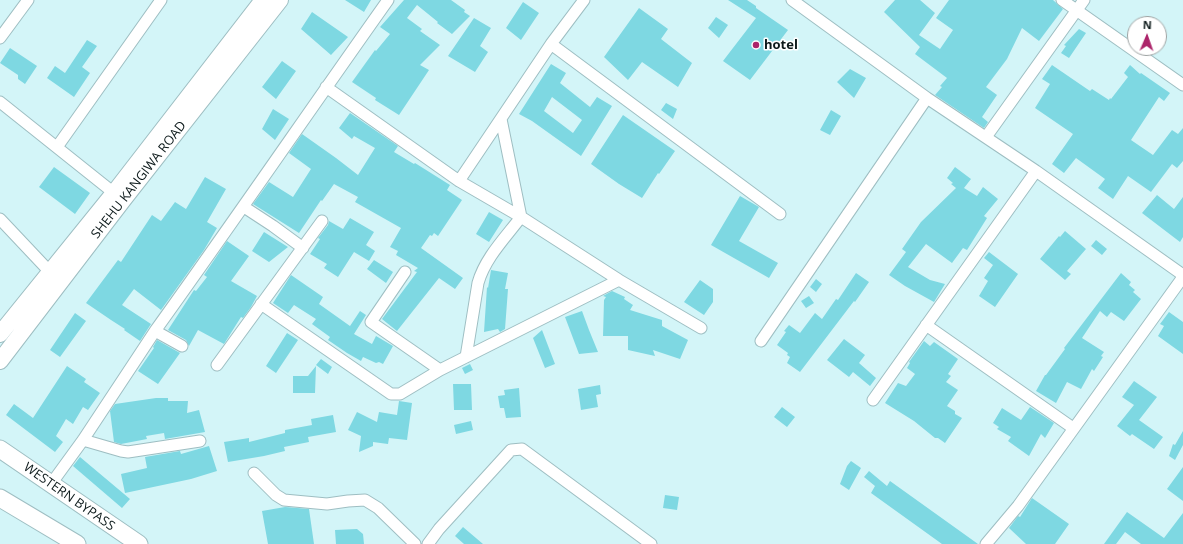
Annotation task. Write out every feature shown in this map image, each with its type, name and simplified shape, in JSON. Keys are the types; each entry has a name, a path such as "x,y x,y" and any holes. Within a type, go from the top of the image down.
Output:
{"main road":[{"name":"SHEHU KANGIWA ROAD","path":"0,361 257,18 264,0"},
{"name":"SHEHU KANGIWA ROAD","path":"0,334 257,18 280,0"},
{"name":"WESTERN BYPASS","path":"0,448 139,544"},
{"path":"0,498 77,544"}],"street":[{"path":"0,38 28,0"},
{"path":"58,147 161,0"},
{"path":"51,484 83,440 156,331 388,0"},
{"path":"459,180 551,44 584,0"},
{"path":"792,0 927,98 1036,171 1183,276 1018,506 986,544"},
{"path":"1062,0 1183,84"},
{"path":"986,137 1084,0"},
{"path":"551,44 780,214"},
{"path":"326,87 459,180 521,217 619,280 701,328"},
{"path":"761,341 927,98"},
{"path":"0,102 114,193"},
{"path":"466,357 481,273 487,262 521,217 501,119"},
{"path":"873,400 1036,171"},
{"path":"244,207 273,226 302,248"},
{"path":"0,219 50,272"},
{"path":"217,366 322,221"},
{"path":"405,272 371,322 440,370"},
{"path":"261,304 391,394 400,394 440,370 619,280"},
{"path":"926,325 1073,428"},
{"path":"156,331 182,346"},
{"path":"83,440 128,452 200,441"},
{"path":"428,544 439,529 511,450 522,450 651,544"},
{"path":"254,473 276,495 284,500 316,504 365,500 378,508 415,544"}],"building":[{"path":"345,0 371,0 364,12"},
{"path":"404,0 451,0 465,10 464,12 470,16 452,34 417,5 407,18 422,29 420,31 440,45 420,65 429,70 399,115 375,100 376,98 352,82 375,50 376,51 390,34 380,27"},
{"name":"hotel","path":"728,0 747,0 788,30 750,80 723,61 756,18"},
{"path":"895,0 920,0 935,13 919,35 940,49 953,30 936,18 949,0 1053,0 1063,9 1039,41 1022,28 1007,59 986,87 997,95 982,117 988,122 984,128 935,95 947,78 915,54 920,47 884,12"},
{"path":"523,2 539,13 521,40 506,28"},
{"path":"639,8 668,29 661,39 692,63 678,87 642,62 628,80 604,57"},
{"path":"312,12 348,37 331,55 301,29"},
{"path":"716,17 728,25 719,38 708,28"},
{"path":"474,18 491,28 480,46 488,52 475,72 448,56"},
{"path":"1079,29 1086,33 1069,58 1061,53 1066,46 1064,45"},
{"path":"87,40 97,46 82,67 90,73 74,97 47,78 55,66 65,73"},
{"path":"10,48 37,66 25,84 18,79 18,75 0,63"},
{"path":"282,61 296,71 276,99 262,87"},
{"path":"551,64 566,73 560,83 590,107 597,97 612,106 581,156 532,121 519,114","holes":["552,97 582,120 573,133 544,111"]},
{"path":"1052,65 1090,91 1092,89 1109,100 1128,77 1124,73 1130,65 1140,74 1141,73 1170,93 1164,101 1159,97 1131,140 1153,155 1172,130 1178,134 1183,128 1183,161 1177,168 1172,164 1151,192 1128,176 1113,199 1098,188 1105,179 1076,158 1064,173 1052,164 1073,134 1035,108 1050,84 1042,79"},
{"path":"850,69 866,78 854,98 837,82"},
{"path":"666,103 677,109 673,119 661,110"},
{"path":"273,109 289,119 275,140 262,129"},
{"path":"831,110 841,116 830,135 820,130"},
{"path":"350,113 398,146 394,152 450,185 447,190 462,200 438,236 434,233 432,236 430,235 421,248 463,278 455,289 439,278 397,331 382,319 417,272 414,271 418,268 396,255 398,251 390,247 401,228 355,202 358,197 334,184 322,201 321,200 299,233 253,204 269,182 293,197 311,169 289,153 302,134 358,175 375,148 354,136 352,139 339,128"},
{"path":"623,115 675,151 659,174 658,173 642,198 591,164"},
{"path":"54,167 90,193 75,214 39,187"},
{"path":"955,167 971,179 964,188 977,196 983,187 998,199 984,216 987,218 967,250 963,248 952,263 926,244 908,267 930,280 945,284 934,302 905,286 889,275 906,252 902,249 921,222 956,188 947,178"},
{"path":"205,177 226,189 207,222 217,228 204,250 161,310 134,289 122,305 151,324 140,341 86,303 118,260 121,262 152,215 161,221 175,202 186,209"},
{"path":"1157,195 1174,209 1183,197 1183,237 1180,242 1142,213"},
{"path":"740,196 759,207 739,241 778,263 769,278 711,245"},
{"path":"489,212 503,220 489,242 476,234"},
{"path":"350,218 374,232 366,245 375,251 369,261 354,252 338,277 324,268 327,264 310,254 329,221 343,229"},
{"path":"1065,231 1086,249 1067,271 1071,274 1065,280 1040,259"},
{"path":"264,232 288,247 269,262 252,251"},
{"path":"1096,240 1107,249 1102,255 1091,246"},
{"path":"227,241 249,256 231,281 257,296 243,318 241,317 224,344 198,330 189,346 186,340 168,330 194,290 196,291 207,277 204,275"},
{"path":"989,252 1018,274 995,307 979,296 988,281 984,278 993,265 984,258"},
{"path":"374,260 393,272 386,283 367,269"},
{"path":"491,270 508,273 505,289 508,289 505,329 500,332 498,329 484,332 487,287 488,288"},
{"path":"856,273 869,282 800,372 787,363 790,357 787,355 788,353 777,345 786,332 784,331 789,325 800,333 815,313 822,319 836,299 838,300"},
{"path":"1121,273 1131,282 1129,285 1135,290 1133,292 1141,299 1124,321 1111,312 1107,317 1100,311 1082,338 1104,352 1101,356 1103,357 1094,371 1092,369 1081,389 1067,382 1056,403 1036,391 1045,375 1065,349 1064,348"},
{"path":"291,275 323,297 319,304 350,326 360,311 366,315 354,334 372,344 376,336 393,346 383,364 379,362 376,363 363,357 361,361 347,353 328,340 330,337 312,324 316,319 294,305 288,313 273,303"},
{"path":"816,279 822,284 816,292 810,287"},
{"path":"700,280 713,289 713,302 704,315 684,302"},
{"path":"612,291 625,297 624,299 633,305 630,310 662,320 662,326 688,340 680,359 653,350 655,356 628,350 628,336 603,336 604,300 606,297 603,296"},
{"path":"809,296 814,303 806,308 801,301"},
{"path":"582,311 598,352 579,354 565,317"},
{"path":"1169,312 1183,322 1183,354 1158,336 1164,326 1160,324"},
{"path":"75,313 86,321 60,357 50,350"},
{"path":"542,330 555,364 545,368 533,338"},
{"path":"287,333 298,340 276,373 266,366"},
{"path":"844,339 865,355 859,363 876,378 870,386 853,372 849,377 827,360"},
{"path":"157,340 180,353 158,384 138,371 154,348 153,347"},
{"path":"924,341 930,346 934,342 958,359 948,374 951,376 946,382 958,390 947,406 955,411 955,414 962,418 945,443 938,438 935,438 914,421 885,403 898,383 906,386 915,374 907,368 910,363 909,362"},
{"path":"321,359 332,367 328,374 316,365"},
{"path":"470,364 473,370 465,374 462,368"},
{"path":"67,366 86,379 84,382 100,393 88,410 83,407 73,424 66,419 56,436 63,442 55,452 6,415 14,404 33,418"},
{"path":"316,366 315,393 293,393 293,376 308,376"},
{"path":"1134,381 1157,397 1139,420 1163,437 1154,449 1132,434 1130,436 1117,426 1134,405 1122,397"},
{"path":"453,384 471,384 472,410 454,410"},
{"path":"600,385 601,394 596,395 598,407 581,410 578,389"},
{"path":"519,388 521,417 506,418 504,408 500,408 498,396 505,395 504,390"},
{"path":"156,398 168,398 168,401 188,401 187,413 199,410 205,432 165,439 164,433 146,436 147,439 121,444 114,442 110,411 115,404"},
{"path":"399,401 412,403 407,440 389,438 388,444 373,442 373,446 359,452 361,436 348,430 357,412 377,422 379,412 397,415"},
{"path":"782,407 795,417 787,427 774,417"},
{"path":"1030,407 1054,423 1045,438 1041,434 1029,456 1008,441 1011,437 997,429 999,427 993,423 1002,408 1021,420"},
{"path":"333,415 336,432 308,437 309,442 284,447 285,451 228,462 224,442 249,438 249,442 285,433 285,430 312,425 311,419"},
{"path":"471,421 473,430 456,434 454,425"},
{"path":"1183,431 1183,445 1175,460 1169,456 1173,444 1175,445"},
{"path":"209,446 217,471 191,479 125,493 121,474 147,468 145,457 180,451 181,454"},
{"path":"80,457 130,499 122,508 73,466"},
{"path":"851,461 861,468 849,490 840,484 847,466"},
{"path":"1183,467 1183,501 1167,489"},
{"path":"869,471 887,486 890,481 978,544 942,544 871,493 875,486 864,477"},
{"path":"665,495 679,497 677,510 663,508"},
{"path":"1032,498 1069,524 1055,544 1026,544 1009,528 1018,516 1020,517"},
{"path":"285,507 309,509 314,544 268,544 262,511"},
{"path":"1127,512 1164,538 1183,513 1183,544 1141,544 1125,532 1116,544 1104,544"},
{"path":"463,527 483,544 464,544 455,536"},
{"path":"357,529 363,534 364,544 336,544 335,530"}],"place":[{"name":"hotel","path":"756,45"}]}
